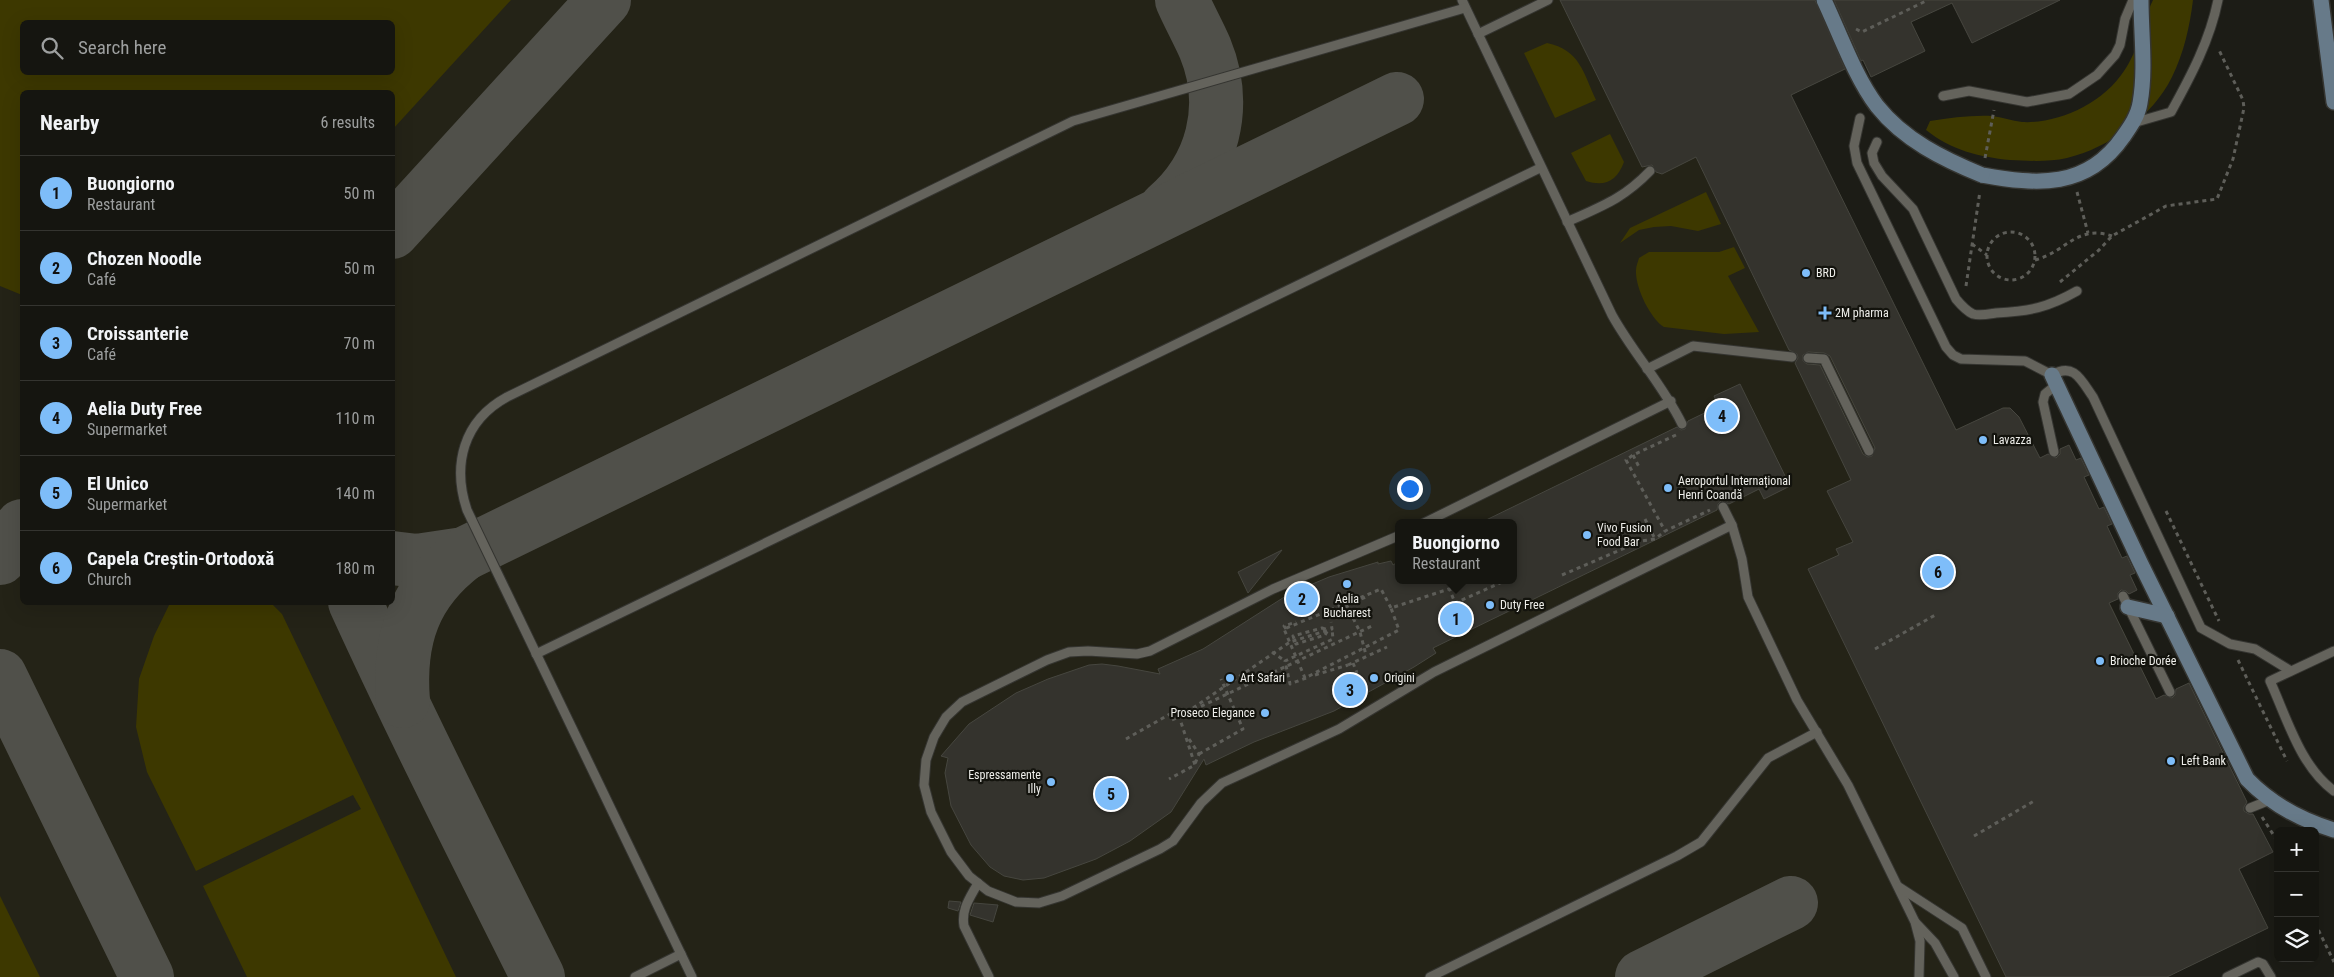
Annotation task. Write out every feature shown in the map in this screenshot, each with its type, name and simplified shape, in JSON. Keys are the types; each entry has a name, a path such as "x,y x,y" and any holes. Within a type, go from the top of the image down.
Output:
{"street":[{"path":"1824,0 1865,86 1877,105 1892,123 1936,155 1982,175 2028,182 2072,176 2092,168 2107,158 2133,123 2140,106 2142,89 2140,0"},
{"path":"2322,0 2334,102"},
{"path":"2054,380 2092,464 2247,779 2270,800 2302,818 2334,830"},
{"path":"2125,602 2168,616"}],"lane":[{"path":"1478,34 1548,0"},
{"path":"1943,96 1969,91 1996,98 2027,102 2046,100 2069,94 2082,87 2097,75 2115,55 2120,45 2125,19 2133,0"},
{"path":"2133,123 2171,112 2188,81 2210,32 2218,0"},
{"path":"692,977 467,510 461,493 460,462 468,437 479,419 494,404 1080,118 1464,4 1540,168 1616,324 1671,402 1682,428"},
{"path":"1860,118 1854,146 1857,163 1946,347 1961,359 2025,361 2054,380"},
{"path":"1876,142 1872,153 1874,164 1882,176 1913,209 1956,299 1964,308 1973,314 1982,315 2034,310 2063,299 2077,291"},
{"path":"536,654 1540,168"},
{"path":"1567,222 1623,195 1634,188 1650,171"},
{"path":"1647,369 1693,346 1792,357"},
{"path":"1808,358 1824,359 1869,451"},
{"path":"2054,452 2043,402 2045,394 2062,369 2068,369 2080,378 2093,397 2201,628 2230,644 2256,649 2291,671"},
{"path":"1432,519 1671,402"},
{"path":"1723,507 1732,525 1742,559 1748,597 1797,700 1848,785 1915,922 1920,941 1919,977"},
{"path":"1395,537 1273,589 1150,651 1137,654 1088,651 1069,652 1047,660 962,702 946,717 934,737 926,760 924,785 931,812 951,852 969,876 988,891 1016,902 1039,903 1062,896 1173,841 1201,803 1222,783 1339,729 1434,672 1732,525"},
{"path":"2125,602 2170,692"},
{"path":"2334,651 2270,681 2306,760 2315,774 2334,791"},
{"path":"1430,977 1677,856 1701,842 1768,758 1817,732"},
{"path":"2253,807 2270,800"},
{"path":"978,883 963,910 962,918 964,926 989,977"},
{"path":"1898,886 1962,928 1986,977"},
{"path":"1915,922 1936,943 1954,977"},
{"path":"635,977 681,954"},
{"path":"2227,977 2258,962 2263,964 2271,977"}],"path":[{"path":"1833,18 1862,32 1928,0"},
{"path":"2057,285 2099,250 2112,236 2166,206 2217,199 2233,159 2244,108 2243,100 2210,32"},
{"path":"1966,289 1982,175 1996,98"},
{"path":"2072,176 2088,233"},
{"path":"2035,260 2046,258 2088,233 2098,231 2112,236"},
{"path":"2014,232 2024,236 2032,244 2035,260 2027,275 2011,281 1996,275 1989,266 1987,255 1993,240 2003,234 2014,232"},
{"path":"1972,244 1987,255"},
{"path":"1665,530 1626,460 1682,428"},
{"path":"1633,455 1640,469"},
{"path":"1562,575 1641,541 1654,539 1665,530 1709,510"},
{"path":"1645,519 1654,539"},
{"path":"1447,584 1455,603 1497,584"},
{"path":"1380,589 1391,608 1399,630 1305,678 1284,629 1380,589"},
{"path":"1391,608 1449,589"},
{"path":"1286,629 1284,626 1325,608 1366,598"},
{"path":"1346,604 1360,632 1366,655"},
{"path":"1875,649 1937,614"},
{"path":"1285,661 1333,640 1330,629 1331,622"},
{"path":"1172,720 1374,625"},
{"path":"1193,708 1294,640 1294,636 1322,628 1330,629"},
{"path":"1294,640 1296,644 1325,635 1330,629"},
{"path":"1272,652 1285,661 1290,684 1348,665 1366,655 1387,647"},
{"path":"1353,662 1357,674"},
{"path":"1199,754 1243,729 1221,679"},
{"path":"1126,738 1178,710 1195,765 1168,779"},
{"path":"1177,717 1199,754 1198,761 1193,766"},
{"path":"1974,836 2034,801"},
{"path":"2253,807 2274,836"},
{"path":"2319,931 2334,962"}],"shaded area":[{"path":"0,0 1810,0 1791,95 1956,429 1993,413 1998,416 2003,408 2006,407 2014,412 2015,422 2021,420 2268,928 2167,977 0,977"},
{"path":"0,0 511,0 395,127 395,90 20,90 20,294 0,286"},
{"path":"2153,0 2193,0 2183,49 2172,77 2164,91 2142,117 2114,138 2098,147 2067,158 2046,161 2017,160 1987,157 1966,151 1945,143 1926,130 1930,121 1961,117 1992,116 2022,122 2036,122 2065,115 2092,102 2115,82 2129,63"},
{"path":"1547,43 1558,46 1574,57 1596,100 1555,118 1524,53"},
{"path":"1610,134 1624,162 1621,169 1614,178 1605,183 1586,181 1571,153"},
{"path":"1706,192 1721,224 1698,231 1671,226 1654,227 1639,230 1620,243 1630,228"},
{"path":"1734,247 1745,268 1728,276 1759,332 1724,334 1664,327 1659,323 1644,302 1638,285 1636,270 1639,258 1649,252 1719,252"},
{"path":"169,605 273,605 282,614 456,977 247,977 203,886 361,809 353,795 196,871 147,772 136,727 139,679 154,636"},
{"path":"0,896 40,977 0,977"}],"building":[{"name":"Aeroportul Internațional Henri Coandă","path":"1560,0 1815,0 1845,69 1791,95 1956,430 2003,408 2010,408 2019,417 2040,458 2048,454 2056,458 2060,454 2060,449 2069,445 2076,460 2081,458 2089,475 2084,477 2099,509 2104,507 2112,524 2107,526 2122,558 2127,556 2135,573 2130,575 2137,590 2129,594 2121,590 2118,593 2118,599 2109,603 2156,699 2164,695 2172,698 2175,695 2176,689 2189,683 2247,802 2244,811 2253,814 2273,852 2239,869 2268,928 2167,977 2006,977 1808,569 1839,555 1836,549 1853,542 1827,491 1851,480 1795,363 1798,358 1797,354 1789,350 1696,157 1662,174 1656,172 1652,165 1642,167","holes":["1808,352 1824,353 1830,356 1875,448 1872,456 1868,457 1863,454 1820,365 1807,364 1803,361 1803,355"]},
{"path":"1834,0 2060,0 1972,43 1952,3 1911,22 1925,51 1871,77 1863,60 1861,61"},
{"path":"1740,384 1790,486 1764,499 1759,489 1729,504 1721,501 1718,504 1717,510 1433,648 1436,653 1414,667 1334,711 1254,742 1206,765 1204,759 1171,812 1130,841 1096,859 1044,878 1023,880 1004,876 990,867 971,845 951,806 945,773 948,758 941,756 969,724 1016,693 1048,679 1089,665 1118,666 1160,674 1158,669 1203,649 1289,594 1329,577 1378,562 1378,564 1391,561 1393,565 1395,564 1395,584 1517,584 1517,519 1488,519 1677,427 1681,430 1685,429 1688,421 1719,406 1714,396"},
{"path":"1282,550 1248,593 1238,572"},
{"path":"949,901 961,902 958,911 948,908"},
{"path":"974,903 998,905 993,922 970,915"}],"taxiway":[{"path":"395,229 604,0"},
{"path":"1166,208 1182,192 1195,174 1205,155 1212,135 1216,114 1216,92 1212,70 1205,48 1182,0"},
{"path":"395,558 417,561 464,554 1397,99"},
{"path":"0,558 20,529"},
{"path":"403,701 403,657 413,618 421,601 433,584 464,554"},
{"path":"356,605 422,744 538,977"},
{"path":"0,676 147,977"},
{"path":"1642,977 1791,903"}],"place":[{"name":"BRD","path":"1806,273"},
{"name":"2M pharma","path":"1825,313"},
{"name":"Aelia Duty Free","path":"1722,416"},
{"name":"Lavazza","path":"1983,440"},
{"name":"Aeroportul Internațional Henri Coandă","path":"1668,488"},
{"name":"Vivo Fusion Food Bar","path":"1587,535"},
{"name":"Capela Creștin-Ortodoxă","path":"1938,572"},
{"name":"Aelia Bucharest","path":"1347,584"},
{"name":"Chozen Noodle","path":"1302,599"},
{"name":"Duty Free","path":"1490,605"},
{"name":"Buongiorno","path":"1456,619"},
{"name":"Brioche Dorée","path":"2100,661"},
{"name":"Art Safari","path":"1230,678"},
{"name":"Origini","path":"1374,678"},
{"name":"Croissanterie","path":"1350,690"},
{"name":"Proseco Elegance","path":"1265,713"},
{"name":"Left Bank","path":"2171,761"},
{"name":"Espressamente Illy","path":"1051,782"},
{"name":"El Unico","path":"1111,794"}]}
